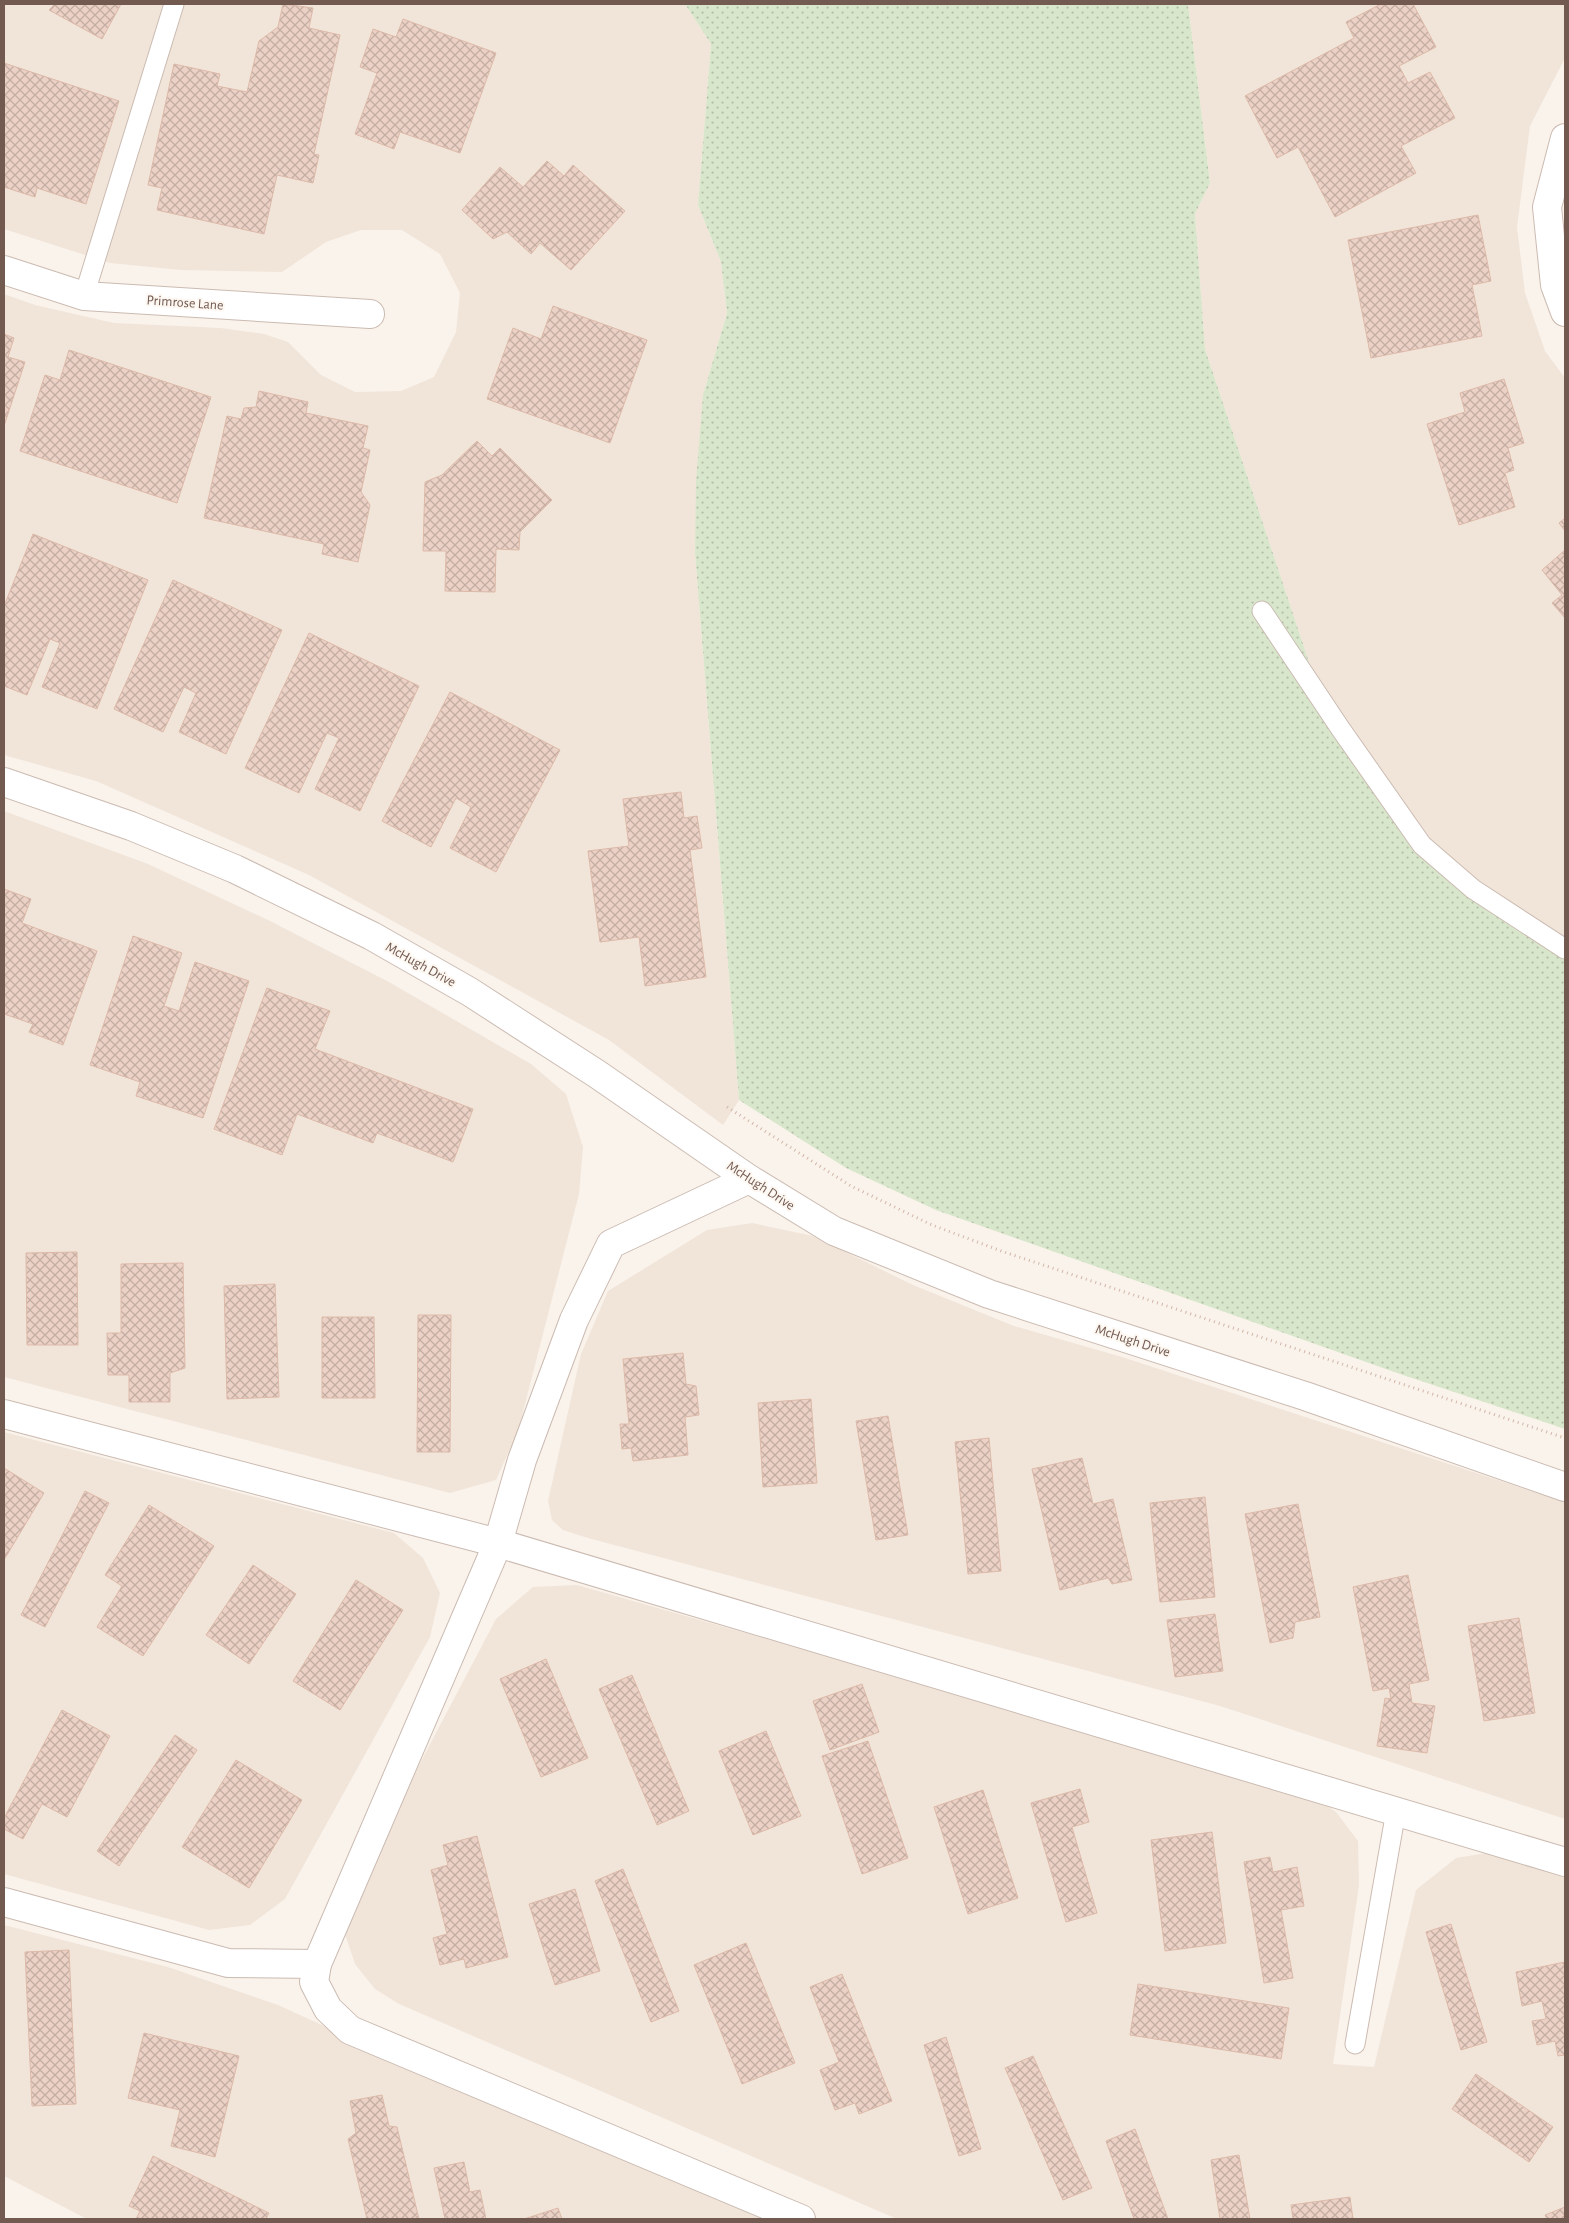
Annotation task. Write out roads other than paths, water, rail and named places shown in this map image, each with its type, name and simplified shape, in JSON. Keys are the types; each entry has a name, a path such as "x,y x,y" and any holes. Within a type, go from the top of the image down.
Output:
{"street":[{"path":"1565,138 1547,207 1555,285 1565,312"},
{"name":"Primrose Lane","path":"4,270 84,296 370,314"},
{"name":"McHugh Drive","path":"4,782 131,826 236,869 372,936 470,992 597,1074 749,1179 834,1231 989,1294 1305,1396 1565,1487"},
{"path":"749,1179 612,1244 574,1320 522,1460 498,1543 317,1964 314,1982 328,2009 350,2030 801,2219"},
{"path":"4,1414 498,1543 1565,1862"},
{"path":"4,1902 228,1963 317,1964"}],"lane":[{"path":"84,296 174,4"},
{"path":"1262,610 1340,728 1422,845 1473,889 1565,949"},
{"path":"1355,2044 1396,1811"}]}
